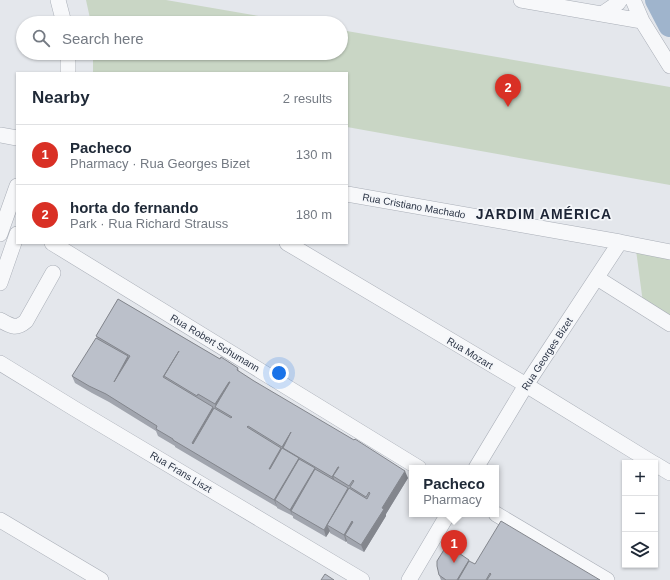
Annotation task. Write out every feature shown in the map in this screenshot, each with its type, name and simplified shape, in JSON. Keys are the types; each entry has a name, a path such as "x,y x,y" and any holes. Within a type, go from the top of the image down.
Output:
{"street":[{"path":"58,0 62,16"},
{"path":"521,0 642,21"},
{"path":"602,14 620,0"},
{"path":"633,0 642,21 670,66"},
{"path":"68,60 68,72"},
{"path":"0,135 16,138"},
{"path":"0,234 16,189"},
{"name":"Rua Cristiano Machado","path":"348,194 670,252"},
{"path":"0,283 16,237"},
{"name":"Rua Georges Bizet","path":"478,465 526,385 620,242"},
{"name":"Rua Robert Schumann","path":"54,244 414,465"},
{"name":"Rua Mozart","path":"289,244 649,460"},
{"path":"0,320 16,327 26,321 53,273"},
{"path":"597,278 670,324"},
{"name":"Rua Frans Liszt","path":"0,363 362,580"},
{"name":"Rua Mozart","path":"658,466 670,473"},
{"path":"499,516 607,580"},
{"path":"409,580 446,517"},
{"path":"0,520 101,580"}],"green space":[{"path":"86,0 166,0 259,16 89,16"},
{"path":"348,31 670,87 670,185 348,127 348,72 93,72 93,60 348,60"},
{"path":"636,250 670,256 670,319 643,303"}],"building":[{"path":"118,299 220,359 221,357 254,381 354,440 355,439 405,471 382,508 384,509 361,545 345,535 353,522 352,521 344,535 327,525 349,488 367,499 370,493 369,492 366,497 350,487 354,481 353,480 349,486 333,476 339,467 332,477 283,448 291,432 282,447 248,426 247,427 281,448 269,469 282,448 299,458 274,500 173,440 156,429 157,426 106,394 72,376 96,338 128,356 114,382 130,356 96,336","holes":["179,351 164,376 197,396 198,394 215,404 230,382 215,407 232,417 231,418 214,408 193,444 192,443 213,407 163,377"]},
{"path":"299,459 315,468 290,510 275,500"},
{"path":"315,469 348,488 324,530 291,511"},
{"path":"501,521 600,580 487,580 491,574 490,573 486,580 458,580 469,561 475,564"},
{"path":"447,545 469,560 457,580 446,580 439,575 437,561"},
{"path":"325,574 334,580 321,580"}],"waterway":[{"path":"657,0 670,25"}],"place":[{"name":"horta do fernando","path":"508,107"},
{"name":"Pacheco","path":"454,563"}],"district":[{"name":"JARDIM AMÉRICA","path":"544,214"}]}
